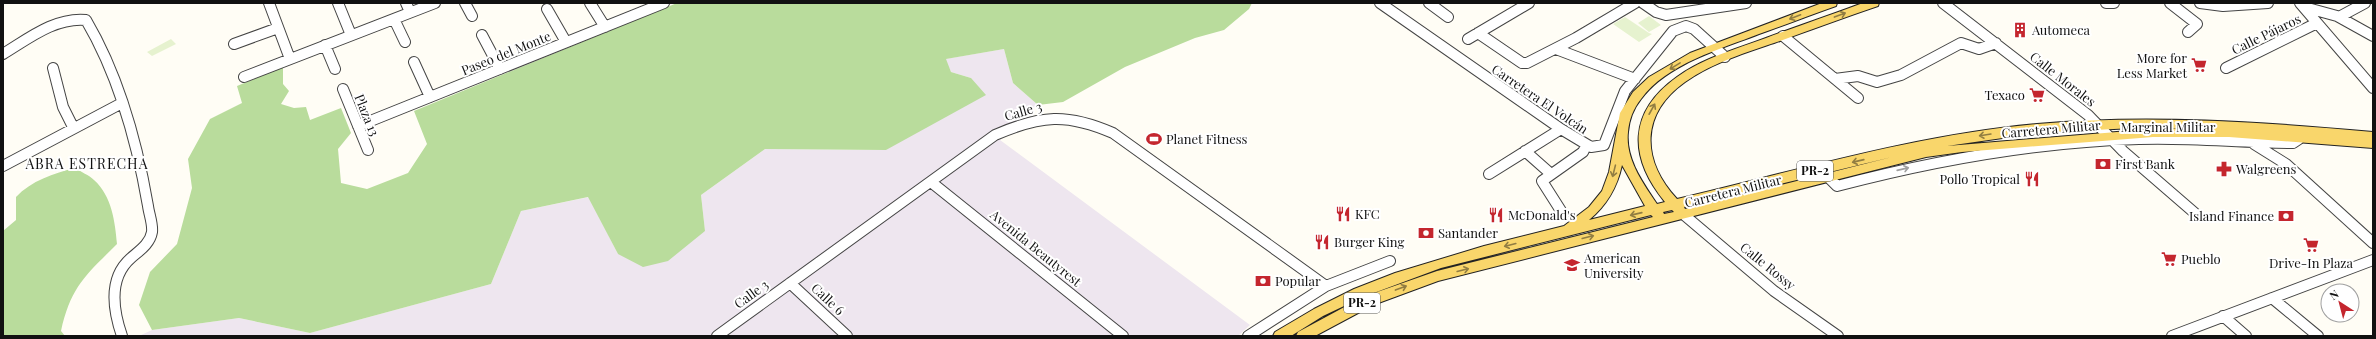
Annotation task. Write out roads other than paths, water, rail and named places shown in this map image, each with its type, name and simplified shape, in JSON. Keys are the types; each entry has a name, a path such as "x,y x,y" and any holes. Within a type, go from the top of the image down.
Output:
{"main road":[{"path":"1562,232 1592,212 1604,200 1611,184 1628,110 1646,86 1662,73 1685,60 1715,47 1832,3"},
{"path":"1679,209 1650,171 1644,156 1643,135 1650,110 1666,90 1698,69 1725,57 1874,3"},
{"name":"Carretera Militar","path":"1303,336 1368,300 1409,285 1658,214 1920,146 1991,134 2098,125 2226,125 2373,136"},
{"path":"1622,133 1624,151 1632,177 1658,214"},
{"name":"Carretera Militar","path":"1679,209 1828,177 1926,153 1962,148 2110,138 2222,133 2373,144"},
{"name":"Carretera Militar","path":"1280,336 1333,303 1383,281 1476,253 1562,232 1658,214"}],"street":[{"path":"269,3 290,59"},
{"path":"338,3 351,35"},
{"path":"406,3 410,12"},
{"path":"244,77 325,44 435,3"},
{"path":"465,3 472,16"},
{"path":"590,3 605,27"},
{"path":"634,3 640,12"},
{"name":"Paseo del Monte","path":"358,126 664,3"},
{"name":"Carretera El Volcán","path":"1380,3 1586,146 1599,148 1604,145 1626,91 1673,31 1686,26 1694,29 1725,57"},
{"path":"1429,3 1448,17"},
{"path":"1468,40 1529,3"},
{"path":"1478,33 1525,64 1556,49 1635,3"},
{"path":"1643,3 1656,12 1666,15 1746,3"},
{"name":"Calle Morales","path":"1943,3 1996,43 2098,125 2131,158 2197,215"},
{"path":"2106,3 2114,3"},
{"path":"2170,3 2197,24 2188,32"},
{"path":"2200,3 2241,5 2268,3"},
{"path":"2339,17 2365,3"},
{"path":"2302,5 2339,17 2373,36"},
{"path":"2302,5 2373,88"},
{"path":"547,9 566,42"},
{"path":"3,54 60,23 75,17 86,20 97,37 122,103 143,179 152,232 146,244 118,273 115,295 116,323 122,336"},
{"path":"394,19 405,42"},
{"name":"Calle Pájaros","path":"2226,68 2317,23"},
{"path":"234,44 278,28"},
{"path":"482,35 500,69"},
{"path":"1783,36 1858,98"},
{"path":"1835,79 1858,76 1877,82 1901,75 1961,43 1979,49 1996,43"},
{"path":"325,44 335,69"},
{"path":"1556,49 1635,79"},
{"path":"414,62 430,97"},
{"path":"53,68 63,107 73,127"},
{"name":"Plaza 13","path":"343,89 368,150"},
{"path":"3,166 38,149 73,127 122,103"},
{"name":"Calle 3","path":"717,336 996,135 1016,125 1052,118 1084,121 1112,133 1326,286"},
{"path":"1489,174 1561,129"},
{"name":"Marginal Militar","path":"2110,138 2287,143 2293,143 2299,138"},
{"path":"2131,158 2130,149 2139,139"},
{"path":"2250,142 2283,160 2317,194 2373,243"},
{"path":"2283,160 2283,148 2287,143"},
{"path":"1563,214 1542,184 1542,181 1583,152 1586,146"},
{"path":"1525,151 1551,174"},
{"name":"Avenida Beautyrest","path":"931,182 1123,336"},
{"name":"Calle Rossy","path":"1679,209 1774,291 1838,336"},
{"path":"2172,336 2373,260"},
{"path":"1248,336 1326,286 1390,261"},
{"name":"Calle 6","path":"790,283 847,336"},
{"path":"2272,298 2318,336"},
{"path":"2223,316 2246,336"}],"place":[{"name":"Automeca","path":"2020,30"},
{"name":"More for Less Market","path":"2199,65"},
{"name":"Texaco","path":"2037,95"},
{"name":"Planet Fitness","path":"1154,139"},
{"name":"First Bank","path":"2103,164"},
{"name":"Walgreens","path":"2224,169"},
{"name":"Pollo Tropical","path":"2032,179"},
{"name":"KFC","path":"1343,214"},
{"name":"McDonald's","path":"1496,215"},
{"name":"Island Finance","path":"2286,216"},
{"name":"Santander","path":"1426,233"},
{"name":"Burger King","path":"1322,242"},
{"name":"Drive-In Plaza","path":"2311,245"},
{"name":"Pueblo","path":"2169,259"},
{"name":"American University","path":"1572,265"},
{"name":"Popular","path":"1263,281"}],"district":[{"name":"ABRA ESTRECHA","path":"87,164"}]}
